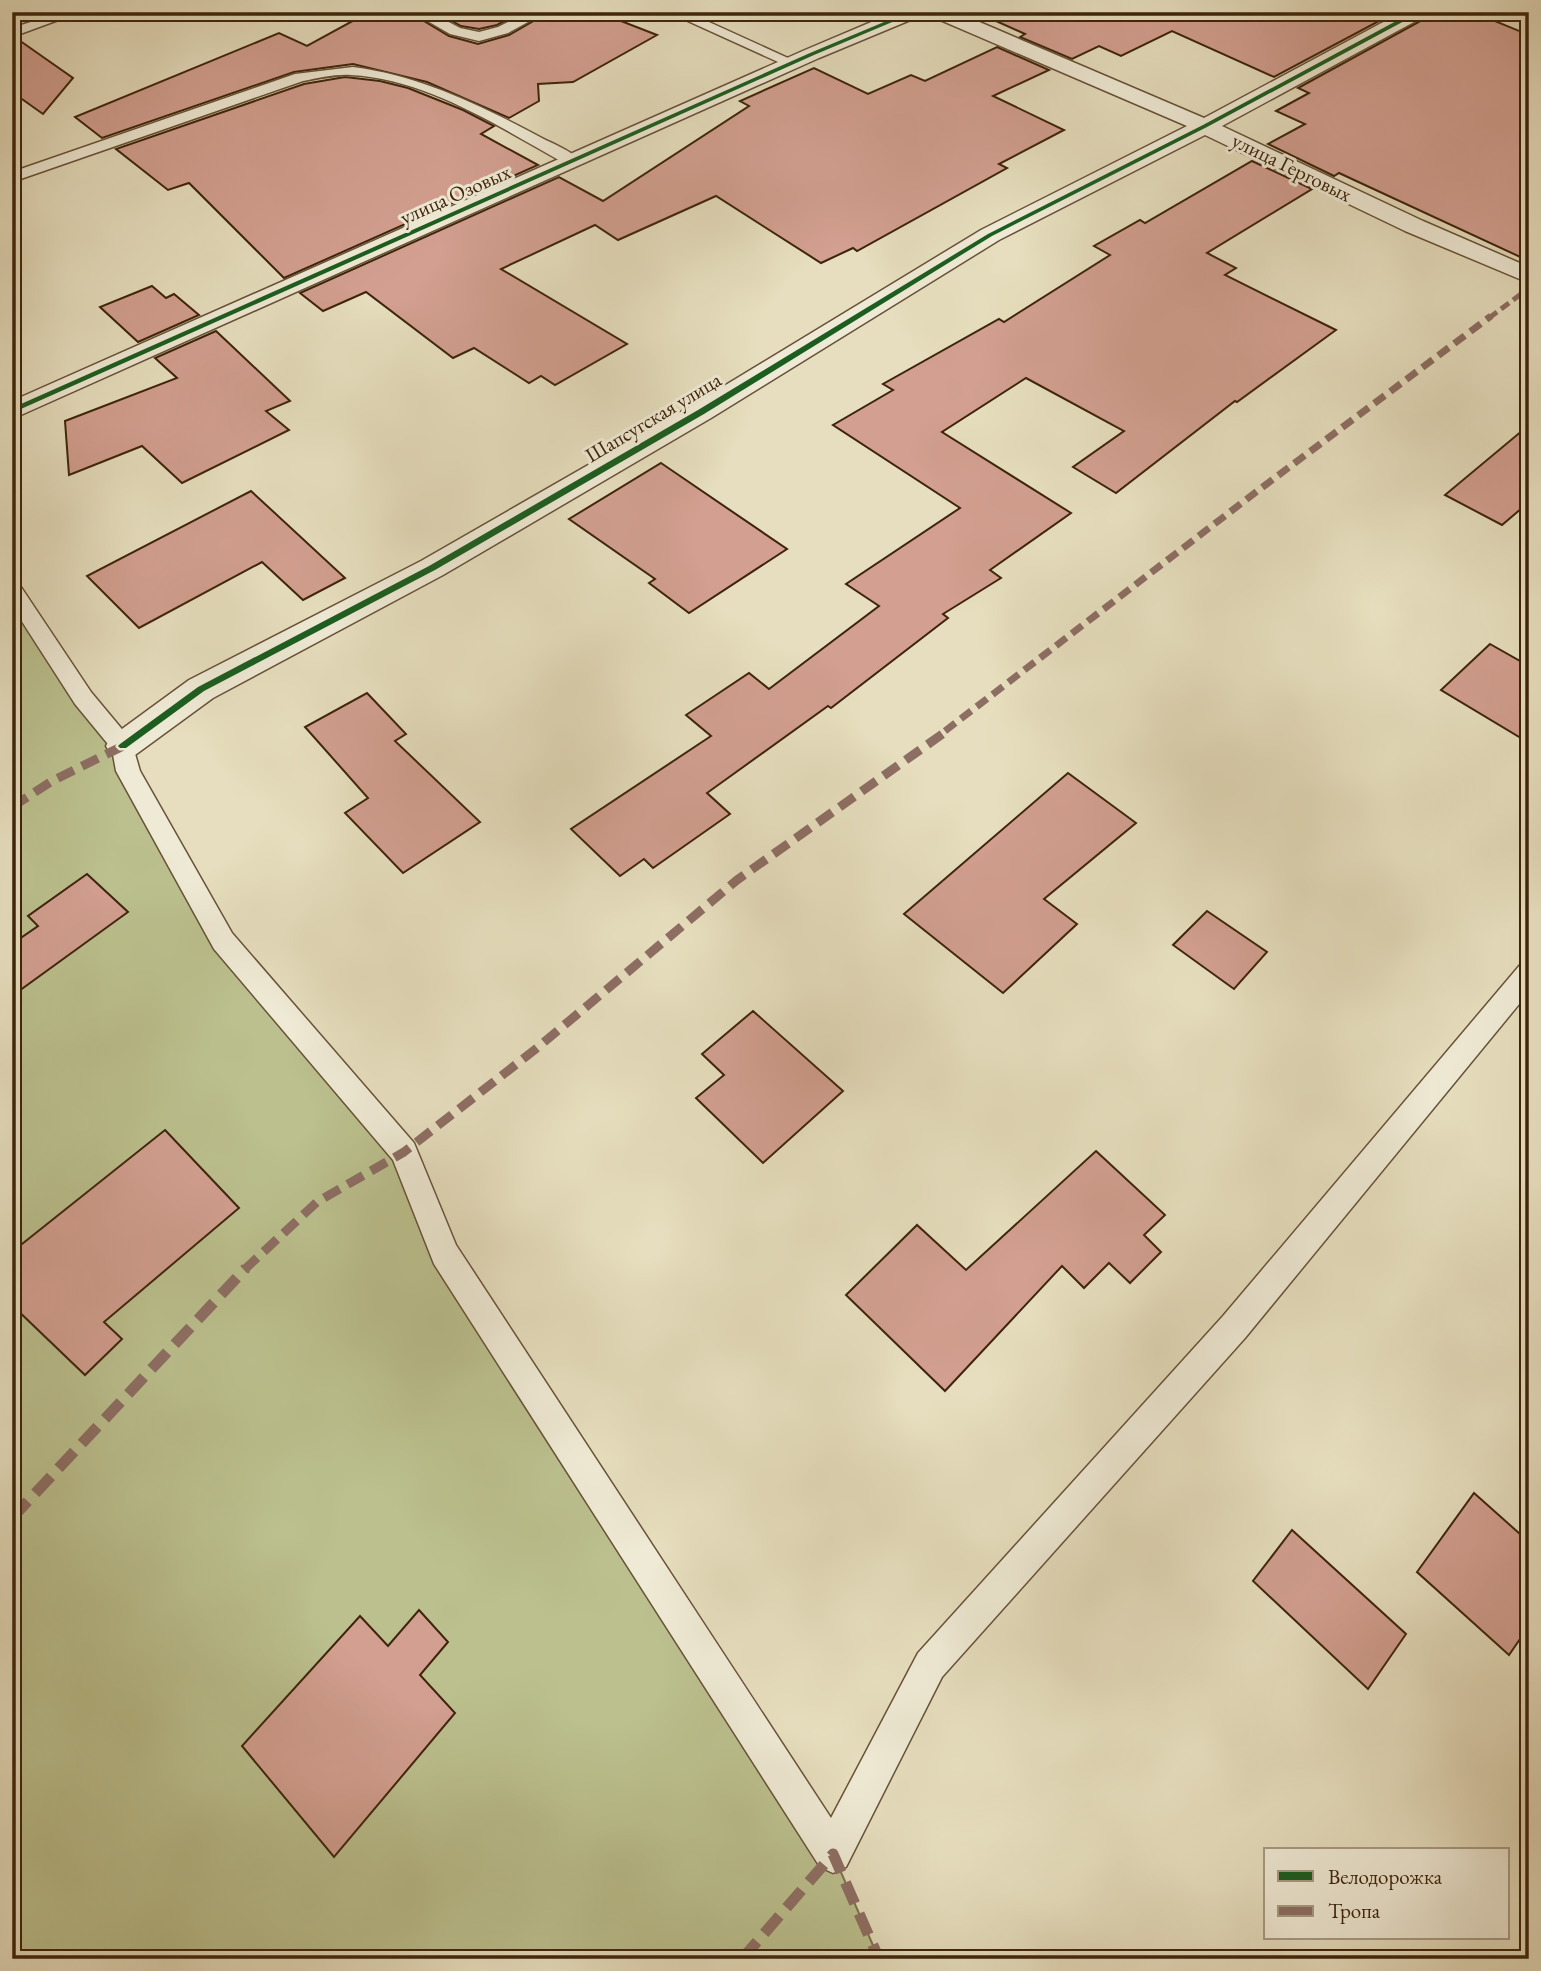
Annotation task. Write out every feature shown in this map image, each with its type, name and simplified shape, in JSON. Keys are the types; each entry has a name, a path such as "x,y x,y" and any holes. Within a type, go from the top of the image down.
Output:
{"street":[{"name":"улица Озовых","path":"12,411 792,63 913,12"},
{"name":"улица Герговых","path":"938,12 1206,126 1414,226 1529,276"},
{"name":"Шапсугская улица","path":"123,746 201,689 456,555 701,412 990,235 1206,126 1418,12"}],"lane":[{"path":"12,33 54,19 44,12"},
{"path":"419,12 464,36 477,38 495,34 538,12"},
{"path":"675,12 792,63"},
{"path":"12,177 300,77 342,71 390,78 435,91 574,162"},
{"path":"12,589 83,698 123,746 128,771 223,941 404,1152 445,1254 833,1854 930,1665 1234,1326 1529,974"}],"green space":[{"path":"12,589 83,698 223,941 404,1152 445,1254 833,1854 879,1959 12,1959"}],"building":[{"path":"369,12 409,12 449,36 478,44 509,35 549,12 598,12 657,35 573,82 538,84 539,101 509,118 427,82 353,64 294,72 102,138 75,117 279,33 307,46"},
{"path":"436,12 522,12 497,25 479,29 461,26"},
{"path":"976,12 1396,12 1274,77 1172,31 1121,56 1099,46 1072,59 1020,37 1025,34"},
{"path":"1430,12 1473,12 1529,35 1529,261 1339,173 1334,176 1268,144 1305,124 1276,111 1309,93 1298,88 1426,18"},
{"path":"16,38 73,78 43,114 12,92 12,39"},
{"path":"997,47 1049,70 993,96 1064,130 999,164 1007,168 857,251 853,248 821,263 716,196 618,240 595,225 501,269 627,344 555,385 541,376 529,383 474,348 453,358 366,292 323,311 300,293 559,177 603,201 749,106 740,101 814,68 868,94 911,75 925,81"},
{"path":"345,77 408,88 463,110 494,126 481,134 538,165 284,278 189,183 168,190 116,149 304,84"},
{"path":"1252,161 1312,189 1207,253 1236,268 1225,275 1336,330 1235,401 1116,493 1073,467 1124,431 1026,378 942,432 1071,513 990,570 1001,578 943,614 948,618 831,708 828,706 707,793 730,814 653,868 644,859 620,876 571,829 711,736 686,715 749,673 769,689 879,606 846,584 960,508 833,425 893,390 883,384 999,319 1004,322 1110,255 1094,246 1140,220 1145,223"},
{"path":"152,286 166,298 174,294 199,315 138,342 100,307"},
{"path":"216,331 290,401 266,411 289,430 182,483 142,446 69,475 65,421 177,378 155,358"},
{"path":"1529,425 1529,502 1502,525 1445,495"},
{"path":"661,463 787,549 689,613 649,583 655,579 569,519"},
{"path":"251,491 345,578 303,600 262,562 139,628 87,576"},
{"path":"1490,644 1529,666 1529,743 1441,690"},
{"path":"367,693 406,734 395,741 480,822 403,873 345,813 368,798 305,727"},
{"path":"1068,773 1136,823 1044,899 1077,924 1003,993 904,914"},
{"path":"87,874 128,912 12,996 12,944 38,926 28,916"},
{"path":"1207,911 1267,952 1234,989 1173,945"},
{"path":"753,1011 843,1091 763,1163 696,1098 724,1075 702,1054"},
{"path":"165,1130 239,1208 104,1322 122,1339 85,1375 12,1305 12,1252"},
{"path":"1096,1151 1165,1215 1144,1235 1161,1252 1130,1283 1109,1263 1084,1288 1062,1266 945,1391 846,1295 917,1225 966,1270"},
{"path":"1474,1493 1529,1542 1529,1626 1509,1655 1417,1572"},
{"path":"1292,1530 1406,1634 1368,1689 1253,1581"},
{"path":"419,1610 448,1642 420,1675 455,1713 334,1857 242,1746 360,1616 388,1646"}],"marked path":[{"path":"12,1518 239,1275 317,1202 404,1152 537,1048 737,880 988,701 1256,492 1529,288"},
{"path":"12,807 52,781 123,746"},
{"path":"742,1959 833,1854 879,1959"}],"cycle path":[{"path":"12,411 812,54 913,12"},
{"path":"123,746 201,689 432,568 701,412 990,235 1205,126 1418,12"}]}
